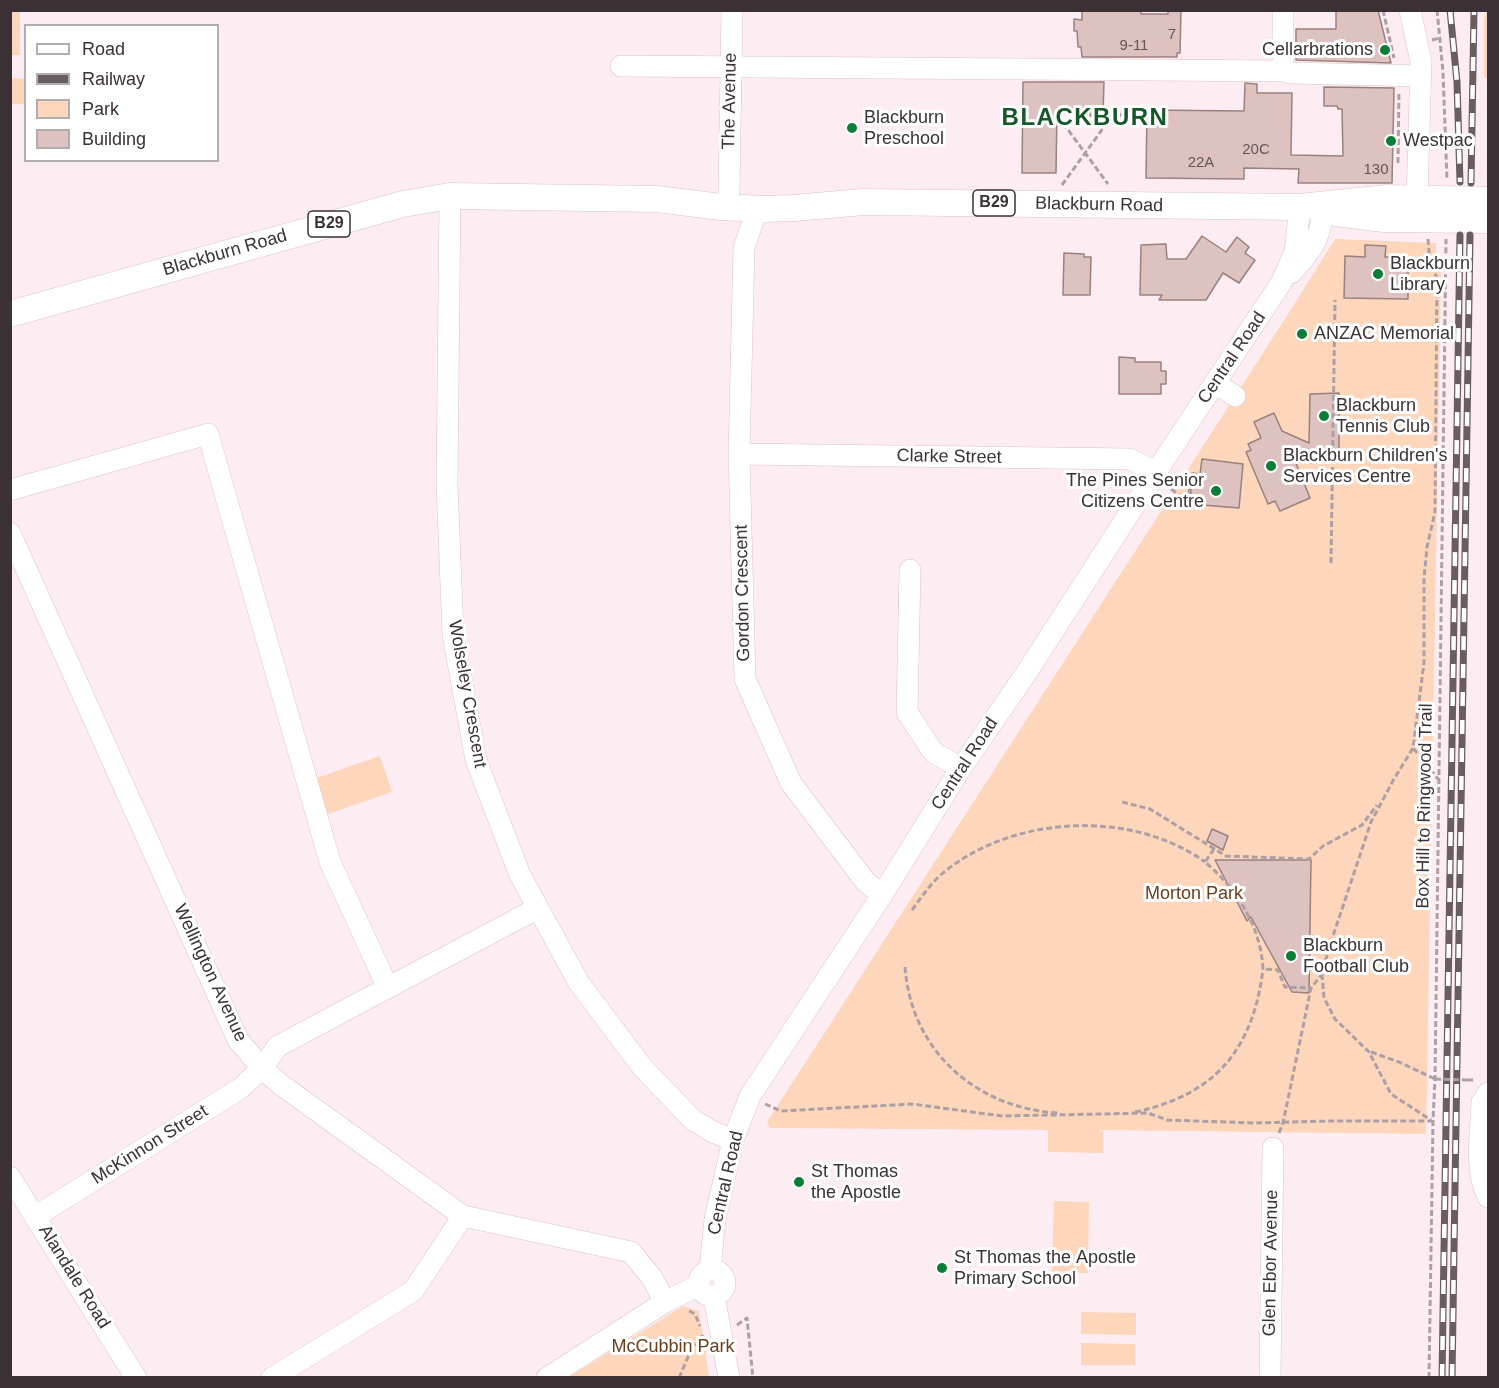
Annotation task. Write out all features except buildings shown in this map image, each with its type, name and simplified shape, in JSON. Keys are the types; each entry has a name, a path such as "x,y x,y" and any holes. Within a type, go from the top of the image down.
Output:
{"main road":[{"name":"Blackburn Road","path":"737,205 802,193 863,201 1313,208 1363,200 1421,217 1488,219"},
{"name":"Blackburn Road","path":"10,314 393,207 450,196 657,199 794,208 863,201"},
{"name":"Blackburn Road","path":"1421,217 1488,200"}],"street":[{"name":"The Avenue","path":"732,10 731,65 737,205"},
{"path":"1283,10 1283,71"},
{"path":"1410,10 1420,52 1421,217"},
{"path":"621,66 731,65 1283,71 1421,76"},
{"name":"Wolseley Crescent","path":"450,196 447,484 453,635 476,760 520,875 579,983 643,1068 693,1120 733,1140"},
{"name":"Gordon Crescent","path":"737,205 754,218 744,248 740,454 745,679 791,783 865,881 882,896"},
{"name":"Gordon Crescent","path":"737,205 738,224 744,248"},
{"name":"Central Road","path":"729,1377 723,1336 708,1284 715,1219 733,1140 750,1096 882,896 961,768 1027,672 1281,283 1295,252 1298,238 1313,208"},
{"path":"1215,383 1235,396"},
{"path":"10,490 208,434 330,862 388,988"},
{"name":"Clarke Street","path":"740,454 1130,459 1156,472"},
{"name":"Wellington Avenue","path":"10,533 238,1040 262,1068 280,1084 463,1216 631,1252 652,1278 665,1302"},
{"path":"910,570 907,712 931,749 961,768"},
{"name":"McKinnon Street","path":"36,1216 241,1088 262,1068 278,1046 538,908"},
{"path":"1485,1098 1480,1172 1482,1185 1488,1197"},
{"name":"Glen Ebor Avenue","path":"1270,1377 1273,1148"},
{"name":"Alandale Road","path":"10,1177 136,1377"},
{"path":"272,1377 413,1291 463,1216"},
{"path":"547,1377 665,1302 708,1284"}],"path":[{"path":"1437,10 1443,72 1447,180"},
{"path":"1428,41 1440,38"},
{"path":"1062,185 1104,127 1127,110"},
{"path":"1063,123 1110,186"},
{"path":"1122,802 1150,809 1226,856 1309,859 1323,846 1362,825 1413,748 1424,663 1424,579 1427,547 1435,512 1437,278 1430,264 1421,217"},
{"name":"Box Hill to Ringwood Trail","path":"1429,1377 1446,235"},
{"path":"1331,563 1335,300"},
{"path":"1171,489 1188,501 1191,474"},
{"path":"1413,748 1438,780"},
{"path":"1386,792 1360,851 1322,974 1322,989 1328,1008 1335,1019 1369,1052 1391,1094 1433,1121"},
{"path":"912,910 946,870 969,855 1010,836 1034,829 1081,826 1132,831 1153,836 1191,852 1221,876 1248,916 1260,944 1263,969 1260,995 1247,1032 1236,1052 1223,1068 1190,1093 1154,1108 1120,1114"},
{"path":"1205,862 1214,849"},
{"path":"905,967 909,996 916,1016 927,1038 953,1071 976,1088 1008,1104 1055,1113 1098,1114"},
{"path":"1263,969 1278,970 1286,987 1311,988"},
{"path":"1273,1148 1283,1123 1311,988 1322,974"},
{"path":"1369,1052 1399,1062 1435,1079 1467,1080"},
{"path":"750,1096 781,1112 912,1104 1002,1116 1148,1113 1167,1120 1283,1123 1433,1121"},
{"path":"679,1377 688,1357 705,1333 700,1329 695,1314 684,1312"},
{"path":"723,1336 747,1318 753,1377"}],"green space":[{"path":"10,11 20,11 20,55 11,55"},
{"path":"1486,11 1488,11 1488,78 1484,78 1484,20"},
{"path":"10,78 24,79 24,104 11,104"},
{"name":"Morton Park","path":"1335,239 1436,243 1436,265 1441,271 1426,1134 1098,1130 1103,1131 1103,1153 1048,1152 1048,1130 770,1128 767,1122"},
{"path":"380,756 392,792 325,815 313,779"},
{"path":"1054,1201 1089,1202 1088,1273 1052,1272"},
{"name":"McCubbin Park","path":"683,1306 699,1311 709,1377 569,1377"},
{"path":"1081,1312 1136,1313 1136,1335 1081,1334"},
{"path":"1081,1343 1135,1344 1135,1365 1081,1365"}],"railway":[{"path":"1450,10 1457,82 1460,182"},
{"path":"1471,183 1474,10"},
{"path":"1442,1378 1460,235"},
{"path":"1452,1378 1470,235"}],"place":[{"name":"Cellarbrations","path":"1385,50"},
{"name":"Blackburn Preschool","path":"852,128"},
{"name":"Westpac","path":"1391,141"},
{"name":"Blackburn Library","path":"1378,274"},
{"name":"ANZAC Memorial","path":"1302,334"},
{"name":"Blackburn Tennis Club","path":"1324,416"},
{"name":"Blackburn Children's Services Centre","path":"1271,466"},
{"name":"The Pines Senior Citizens Centre","path":"1216,491"},
{"name":"Blackburn Football Club","path":"1291,956"},
{"name":"St Thomas the Apostle","path":"799,1182"},
{"name":"St Thomas the Apostle Primary School","path":"942,1268"}],"district":[{"name":"BLACKBURN","path":"1085,118"}]}
